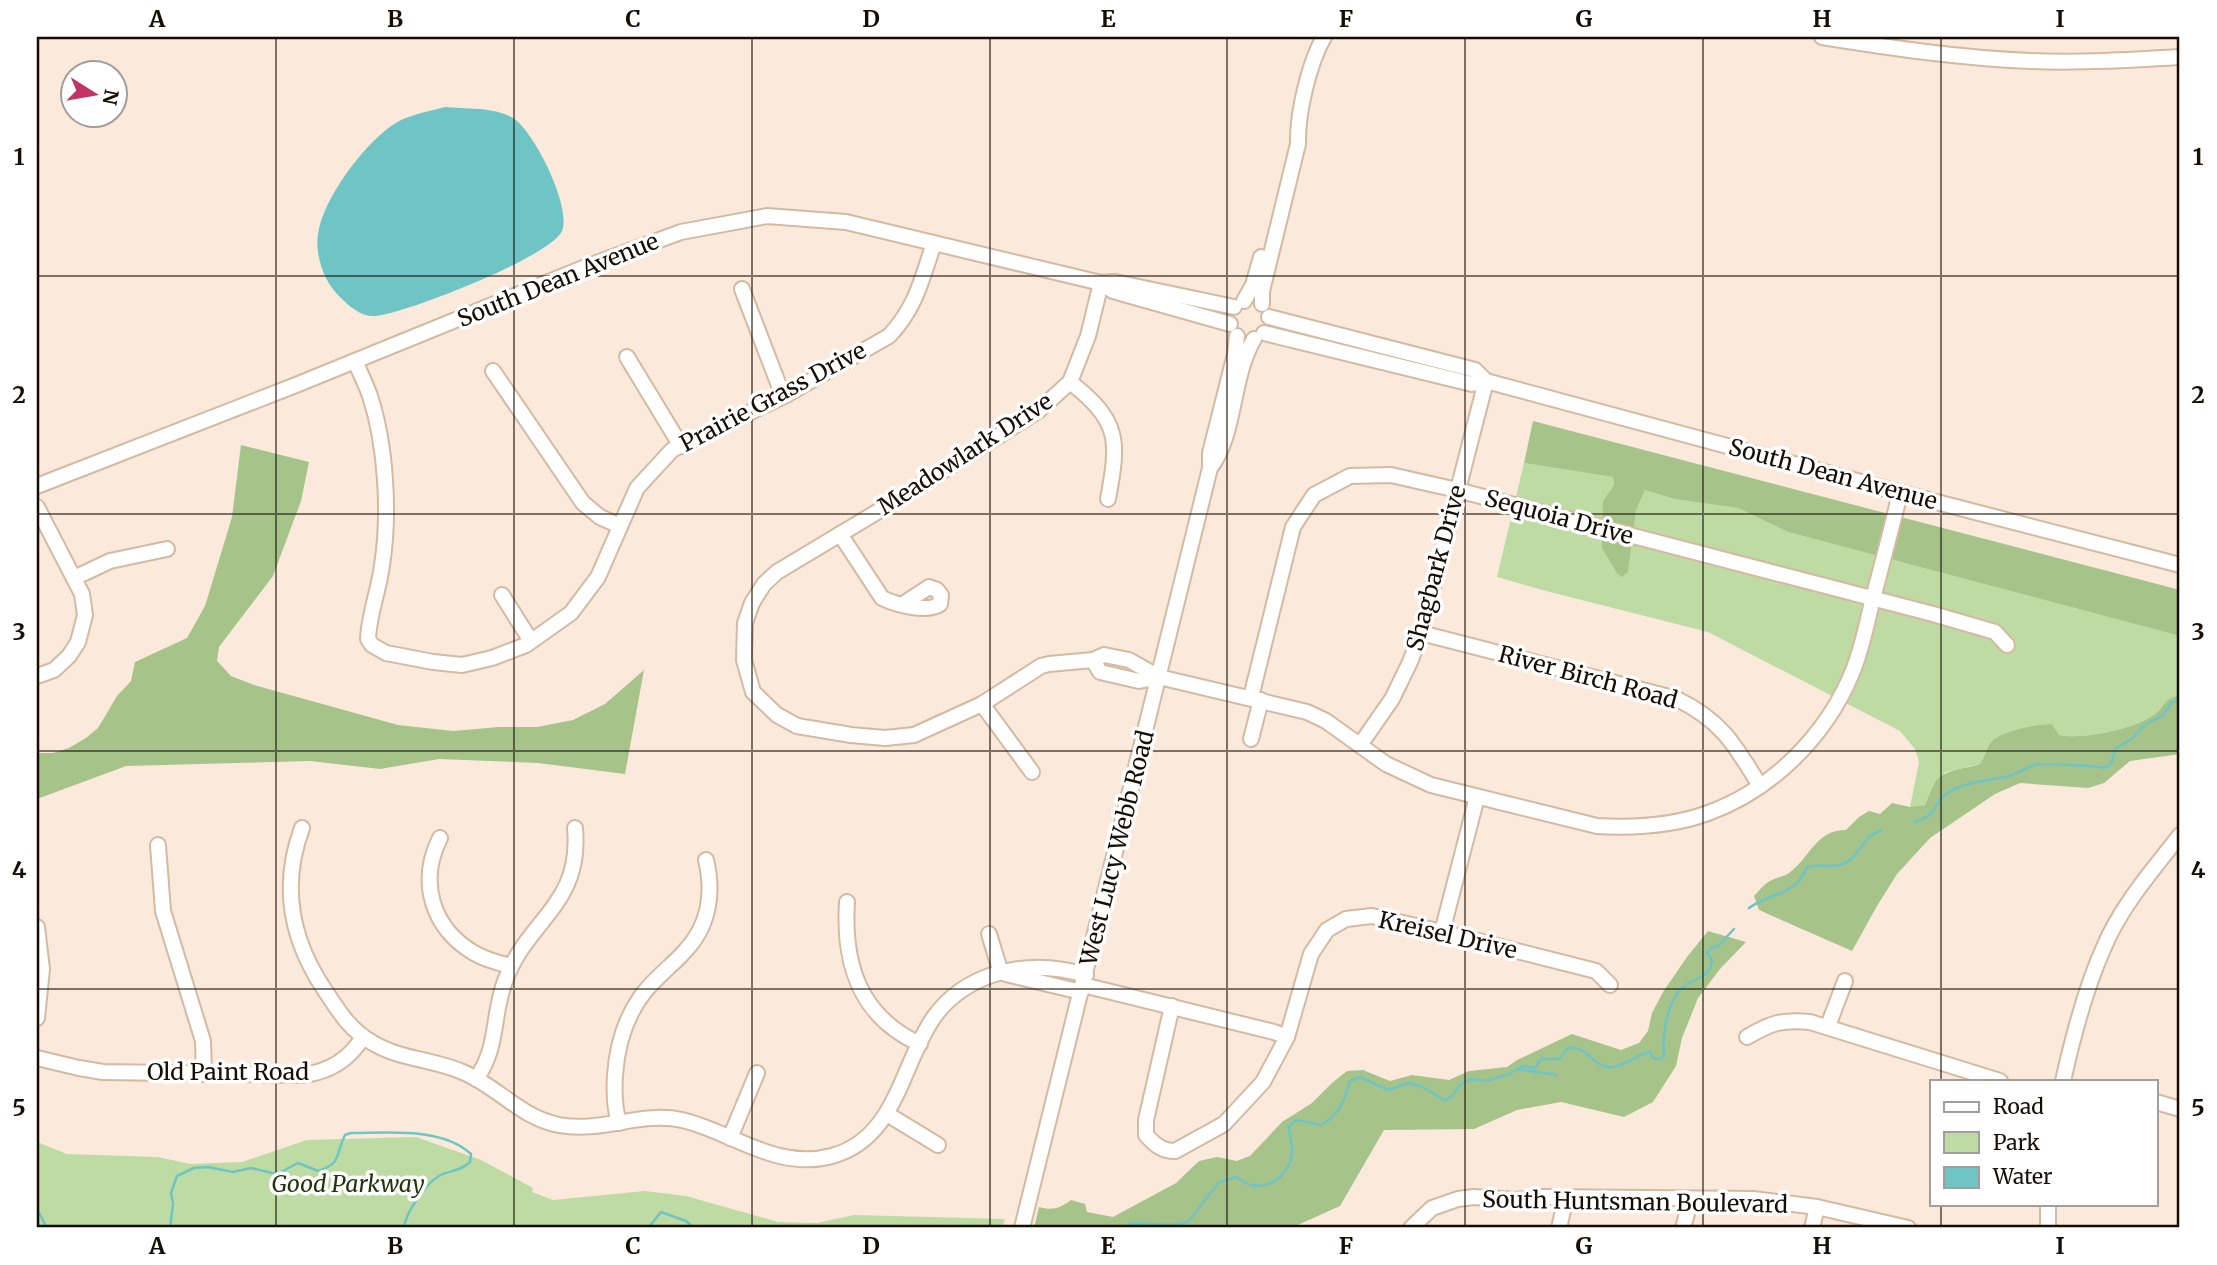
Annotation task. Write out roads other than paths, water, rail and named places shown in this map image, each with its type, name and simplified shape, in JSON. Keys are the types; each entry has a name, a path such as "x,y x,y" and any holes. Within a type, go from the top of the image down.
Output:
{"street":[{"path":"1298,132 1292,141 1253,285 1230,317 1234,330 1243,339 1259,336 1269,323 1262,291 1298,144 1311,63 1324,37"},
{"path":"1822,37 1939,54 2031,61 2180,57"},
{"name":"South Dean Avenue","path":"37,486 570,273 681,232 767,216 846,222 1101,282 1115,282 1239,304"},
{"name":"Prairie Grass Drive","path":"355,361 370,396 382,450 386,489 382,566 368,639 372,645 387,653 462,665 492,658 531,641 571,613 598,577 637,488 672,450 783,396 889,336 913,305 934,243"},
{"name":"South Dean Avenue","path":"1101,282 1113,291 1234,330"},
{"name":"Meadowlark Drive","path":"1101,282 1088,336 1070,382 1038,411 777,572 765,584 752,604 745,623 743,641 747,677 753,692 777,715 797,726 885,738 914,735 982,704 1041,666 1049,664 1093,660 1104,655 1129,660 1159,677"},
{"path":"742,289 783,396"},
{"path":"1239,304 1253,300 1266,310"},
{"name":"South Dean Avenue","path":"1266,310 1475,370 1486,381"},
{"name":"West Lucy Webb Road","path":"1022,1228 1210,468 1210,453 1235,354 1234,330"},
{"name":"South Dean Avenue","path":"1259,336 1472,384 1486,381 1900,493 2180,565"},
{"name":"West Lucy Webb Road","path":"1210,468 1220,456 1245,357 1259,336"},
{"path":"627,357 681,446"},
{"path":"493,371 583,503 600,517 620,526"},
{"name":"Shagbark Drive","path":"1360,745 1392,699 1421,633 1486,381"},
{"path":"1070,382 1093,400 1103,412 1111,431 1116,457 1108,499"},
{"name":"Sequoia Drive","path":"1251,739 1256,699 1293,527 1314,495 1350,476 1391,475 1457,490 1995,632 2007,645"},
{"path":"1159,677 1307,712 1326,721 1386,764 1409,776 1430,785 1477,797 1597,825 1624,827 1678,821 1707,814 1740,799 1799,755 1835,707 1853,672 1900,493"},
{"path":"37,506 82,594 85,615 78,642 69,656 54,670 37,676"},
{"path":"841,534 882,598 903,604"},
{"path":"74,578 110,561 167,550"},
{"path":"502,595 531,641"},
{"name":"River Birch Road","path":"1421,633 1677,699 1700,711 1717,725 1736,748 1760,786"},
{"path":"982,704 1032,772"},
{"path":"1442,932 1477,797"},
{"path":"302,828 290,875 290,895 300,942 306,960 346,1022 363,1037 390,1052 451,1067 476,1079 514,1106 545,1121 577,1127 650,1117 666,1118 698,1125 747,1146 775,1154 820,1158 834,1156 874,1132 887,1114 934,1018 953,997 980,979 1038,968 1065,970 1083,984 1287,1037"},
{"path":"476,1079 488,1060 499,1001 511,966 566,888 575,856 575,828"},
{"path":"2063,1080 2088,990 2104,945 2132,898 2180,835"},
{"path":"440,838 434,850 429,876 432,900 443,923 452,935 475,954 511,966"},
{"path":"158,845 163,911 203,1041 204,1074"},
{"path":"620,1123 614,1094 616,1061 624,1028 641,997 685,952 701,928 710,895 710,874 706,860"},
{"path":"847,902 846,941 849,959 862,992 894,1030 920,1044"},
{"name":"Kreisel Drive","path":"1172,1006 1146,1120 1146,1135 1166,1151 1175,1151 1224,1124 1263,1082 1287,1037 1311,954 1327,930 1346,919 1372,916 1442,932 1596,971 1610,985"},
{"path":"37,927 41,969 37,1018"},
{"path":"989,934 1001,973"},
{"path":"1828,1026 1845,981"},
{"path":"1747,1037 1768,1025 1788,1019 1828,1026 1997,1080"},
{"name":"Old Paint Road","path":"37,1058 103,1072 314,1074 349,1056 363,1037"},
{"path":"730,1138 757,1073"},
{"path":"2158,1103 2180,1109"},
{"path":"887,1114 938,1145"},
{"name":"South Huntsman Boulevard","path":"1411,1228 1432,1208 1458,1199 1474,1197 1516,1200 1566,1197 1753,1199 1817,1207 1908,1228"},
{"path":"1559,1228 1566,1197"},
{"path":"1683,1228 1691,1199"},
{"path":"2048,1206 2048,1228"},
{"path":"1812,1228 1817,1207"}],"water":[{"path":"445,107 498,112 513,118 522,126 540,153 556,188 562,205 562,231 552,242 532,255 445,295 392,313 371,316 361,313 334,291 322,268 317,242 327,205 356,160 380,135 403,119"}],"waterway":[{"path":"1915,822 1932,812 1944,795 1975,782 2009,776 2035,765 2105,768 2111,764 2115,749 2133,738 2143,726 2163,715 2172,702 2180,702"},
{"path":"1749,908 1789,889 1802,877 1807,867 1845,863 1855,856 1871,836 1882,830"},
{"path":"1128,1228 1130,1223 1173,1225 1188,1222 1219,1182 1236,1177 1245,1183 1259,1186 1274,1181 1285,1171 1291,1157 1289,1127 1296,1120 1321,1125 1327,1121 1340,1106 1350,1081 1360,1077 1388,1090 1409,1083 1423,1087 1445,1101 1460,1085 1470,1079 1486,1081 1509,1074 1523,1066 1535,1068 1541,1059 1559,1059 1568,1048 1579,1049 1607,1067 1618,1066 1650,1052 1653,1058 1660,1059 1664,1056 1666,1023 1674,999 1683,987 1708,971 1712,960 1707,953 1734,929"},
{"path":"1517,1069 1557,1075"},
{"path":"170,1228 173,1204 171,1193 177,1176 194,1168 208,1167 233,1172 251,1168 277,1174 298,1163 318,1171 335,1161 345,1135 351,1133 430,1135 459,1145 471,1154 470,1162 439,1176 422,1192 404,1228"},
{"path":"37,1209 47,1228"},
{"path":"648,1228 661,1212 686,1221 694,1228"}],"park label":[{"name":"Good Parkway","path":"348,1184"}]}
